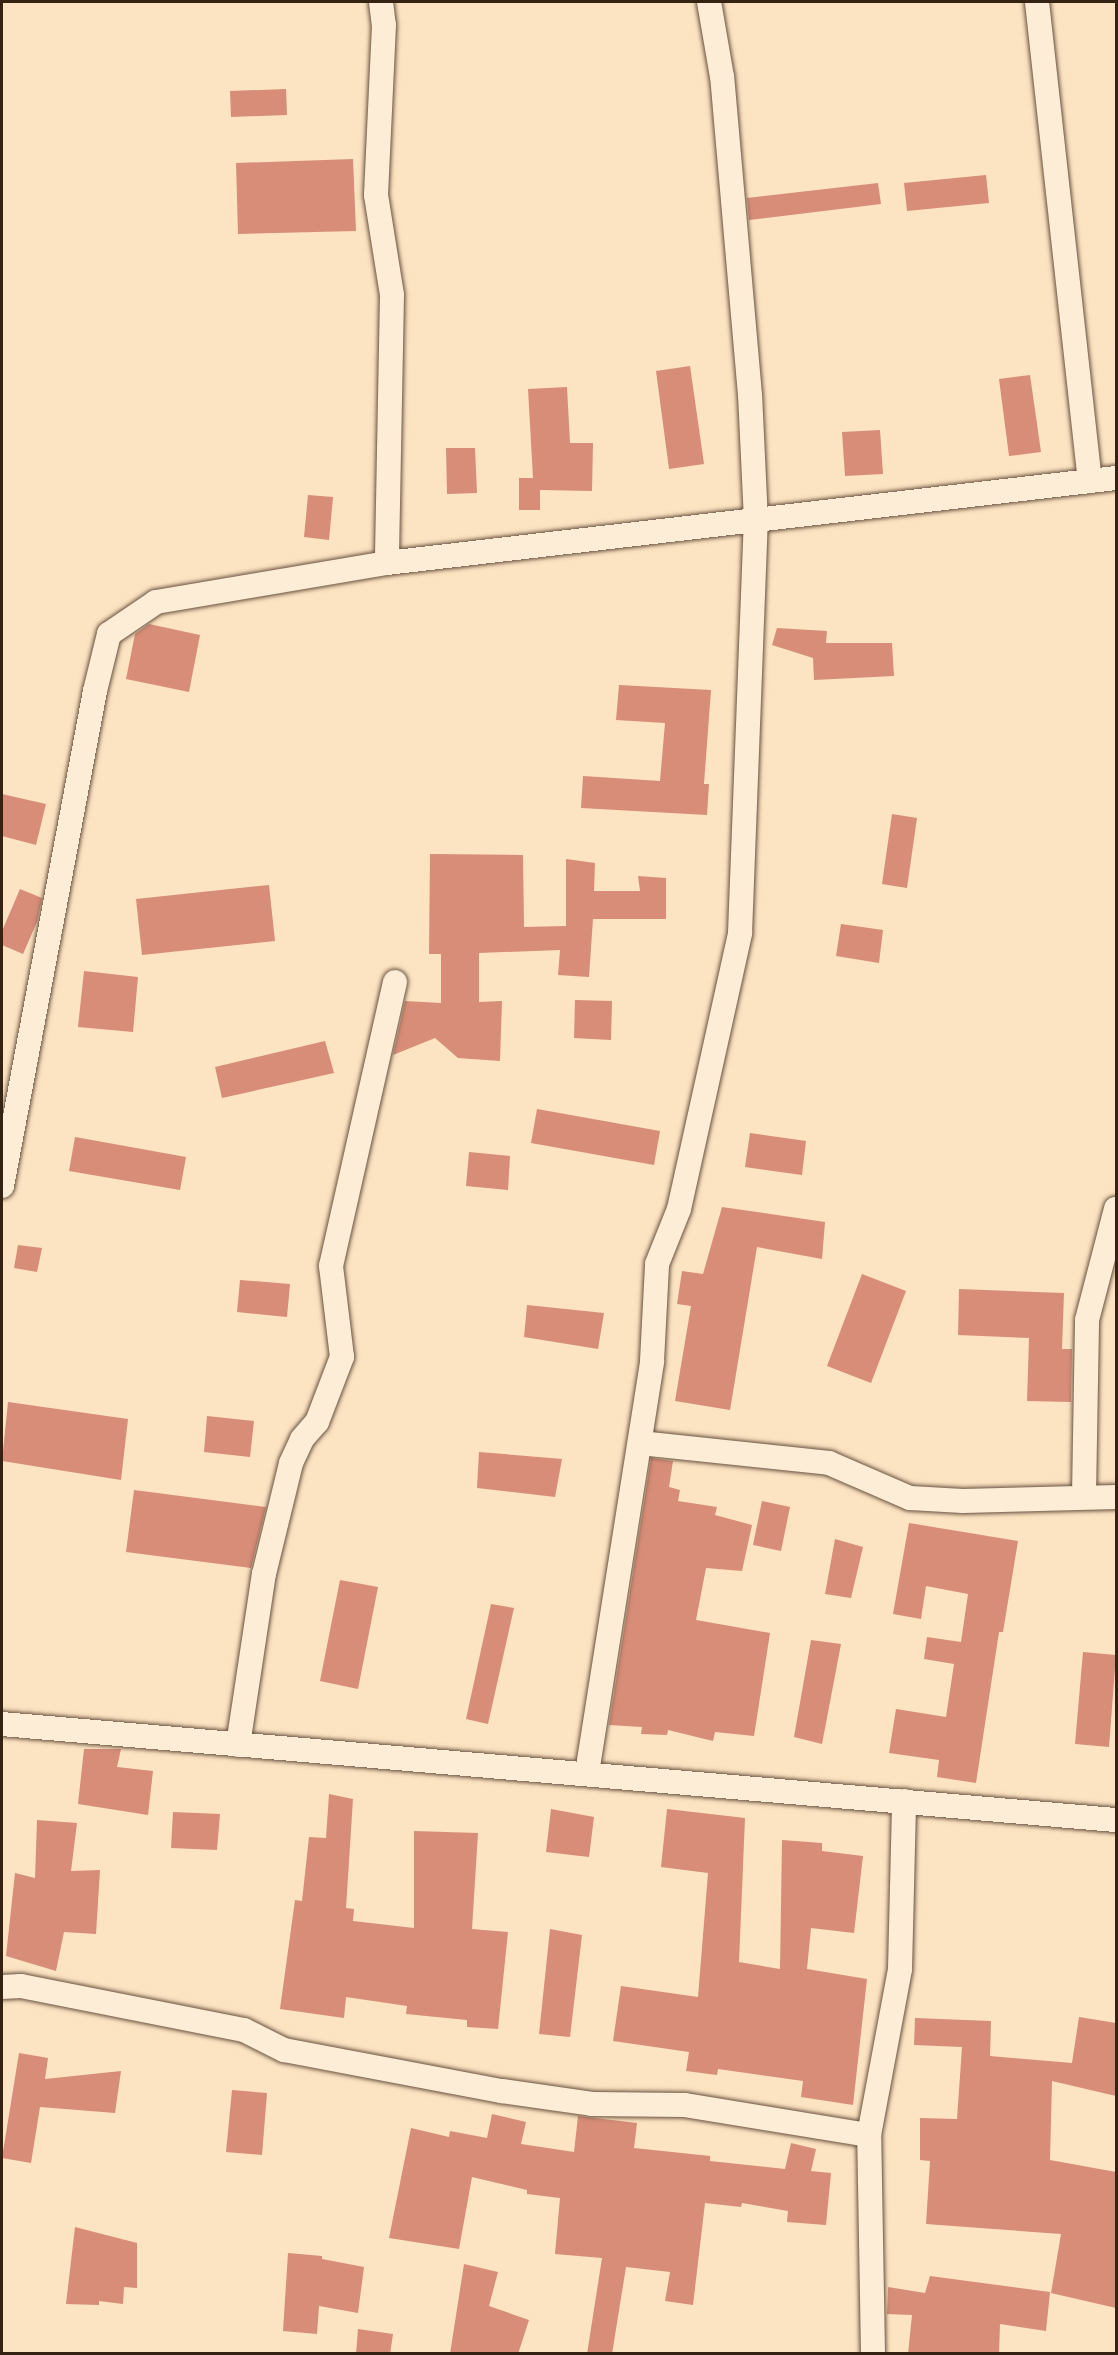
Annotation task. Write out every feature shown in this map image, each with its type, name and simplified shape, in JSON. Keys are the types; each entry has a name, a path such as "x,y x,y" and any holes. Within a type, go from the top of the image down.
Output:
{"street":[{"path":"381,2 384,25 376,195 392,295 387,563"},
{"path":"587,1773 652,1361 657,1264 679,1209 740,933 756,521 750,395 722,78 709,2"},
{"path":"1037,2 1090,481"},
{"path":"2,1186 95,691 109,634 156,602 387,563 1116,478"},
{"path":"238,1745 264,1574 291,1463 302,1439 317,1422 342,1357 332,1266 395,982"},
{"path":"1084,1495 1087,1320 1116,1209"},
{"path":"640,1443 829,1463 910,1498 963,1501 1084,1495 1116,1497"},
{"path":"2,1724 1116,1820"},
{"path":"873,2354 869,2135 900,1969 904,1801"},
{"path":"2,1987 21,1986 222,2025 244,2030 284,2050 502,2091 592,2104 685,2104 869,2135"}],"building":[{"path":"286,89 287,115 231,117 230,91"},
{"path":"353,159 356,231 238,234 236,163"},
{"path":"986,175 989,203 907,211 904,183"},
{"path":"878,183 881,204 749,220 747,198"},
{"path":"690,366 704,464 669,469 656,371"},
{"path":"1030,375 1041,452 1009,456 999,379"},
{"path":"567,387 570,443 593,443 592,491 540,490 540,510 519,510 519,478 533,478 528,389"},
{"path":"880,430 883,474 845,476 842,432"},
{"path":"446,448 475,448 477,493 447,494"},
{"path":"308,495 333,497 329,540 304,537"},
{"path":"149,624 200,635 189,692 126,679 135,634"},
{"path":"777,628 827,631 826,643 892,643 894,676 814,680 813,658 772,645"},
{"path":"619,685 711,690 704,784 709,784 707,815 581,808 583,776 660,781 665,723 616,720"},
{"path":"2,794 46,804 36,845 2,836"},
{"path":"892,814 917,818 907,888 882,884"},
{"path":"430,854 523,855 524,927 566,926 566,859 595,863 594,891 640,891 638,876 666,878 666,919 593,919 589,977 558,975 560,950 479,953 479,1002 502,1001 500,1061 458,1058 435,1038 393,1055 405,1001 441,1003 441,954 429,954"},
{"path":"269,885 275,941 142,955 136,899"},
{"path":"20,889 42,898 37,922 23,954 2,945 2,931"},
{"path":"841,924 883,930 879,963 836,956"},
{"path":"84,971 138,977 133,1032 78,1027"},
{"path":"575,1000 612,1001 611,1040 574,1038"},
{"path":"325,1041 334,1073 222,1098 215,1067"},
{"path":"537,1109 660,1131 654,1165 531,1143"},
{"path":"750,1133 806,1141 802,1175 745,1167"},
{"path":"75,1137 186,1157 180,1190 69,1171"},
{"path":"469,1152 510,1156 508,1190 466,1186"},
{"path":"722,1207 825,1222 822,1259 757,1247 730,1410 675,1401 691,1306 677,1304 682,1271 703,1274"},
{"path":"18,1245 42,1248 37,1272 14,1268"},
{"path":"862,1274 906,1291 871,1383 827,1366"},
{"path":"240,1280 290,1284 287,1317 237,1312"},
{"path":"959,1289 1064,1293 1062,1349 1072,1349 1071,1402 1027,1401 1029,1338 958,1335"},
{"path":"527,1305 604,1313 598,1349 524,1337"},
{"path":"8,1402 128,1419 121,1480 2,1461"},
{"path":"207,1416 254,1421 250,1457 204,1452"},
{"path":"479,1452 562,1459 555,1497 477,1488"},
{"path":"651,1458 673,1461 669,1487 680,1490 678,1501 717,1507 715,1515 752,1525 742,1571 706,1568 696,1620 770,1633 754,1736 715,1732 713,1741 668,1730 667,1735 641,1734 642,1727 609,1725"},
{"path":"134,1490 266,1507 251,1568 126,1552"},
{"path":"762,1501 790,1507 781,1551 753,1545"},
{"path":"909,1523 1018,1541 1003,1632 999,1632 976,1783 937,1777 939,1760 889,1753 896,1709 946,1717 954,1664 924,1659 927,1637 961,1642 968,1594 926,1586 921,1619 893,1614"},
{"path":"835,1539 863,1547 851,1598 825,1594"},
{"path":"340,1580 378,1587 358,1689 320,1681"},
{"path":"491,1604 514,1608 488,1724 466,1719"},
{"path":"811,1640 841,1644 822,1744 794,1737"},
{"path":"1083,1652 1116,1655 1109,1747 1075,1744"},
{"path":"84,1749 121,1749 117,1767 153,1771 148,1815 78,1804"},
{"path":"329,1794 353,1799 346,1908 354,1909 353,1921 414,1928 414,1831 478,1833 472,1929 508,1932 498,2029 467,2027 467,2020 406,2014 407,2006 346,1997 344,2018 280,2009 295,1900 302,1901 309,1837 326,1838"},
{"path":"551,1809 594,1817 589,1857 546,1852"},
{"path":"667,1809 745,1818 739,1962 780,1969 782,1840 822,1843 822,1851 863,1856 854,1933 811,1928 807,1969 867,1979 853,2105 801,2097 803,2081 718,2069 717,2075 686,2071 689,2052 613,2041 621,1986 698,1997 708,1873 661,1867"},
{"path":"173,1812 220,1814 217,1850 171,1848"},
{"path":"37,1820 77,1823 71,1871 100,1870 96,1934 64,1932 56,1971 6,1956 15,1873 35,1878"},
{"path":"550,1929 582,1935 570,2037 539,2034"},
{"path":"1079,2017 1116,2023 1116,2096 1052,2081 1050,2160 1116,2172 1116,2308 1051,2293 1061,2234 926,2224 930,2161 920,2160 920,2118 957,2119 962,2047 914,2045 915,2018 991,2021 990,2056 1072,2063"},
{"path":"19,2053 48,2058 45,2079 121,2071 115,2113 40,2107 31,2163 2,2158"},
{"path":"232,2090 267,2093 262,2155 226,2152"},
{"path":"492,2114 526,2122 521,2144 574,2152 578,2116 637,2123 634,2148 710,2156 710,2161 785,2169 791,2143 816,2149 811,2171 831,2173 826,2225 787,2222 788,2211 742,2203 741,2207 705,2203 693,2305 665,2301 670,2272 626,2267 612,2354 587,2354 602,2258 555,2254 560,2198 527,2194 527,2190 472,2177 459,2249 389,2238 411,2128 449,2137 450,2131 487,2138"},
{"path":"75,2227 137,2243 137,2288 124,2287 123,2304 99,2301 99,2305 66,2304"},
{"path":"288,2253 322,2256 322,2259 364,2267 358,2313 319,2306 317,2334 283,2331"},
{"path":"464,2264 498,2272 489,2306 529,2320 518,2354 450,2354"},
{"path":"930,2276 1050,2292 1046,2331 1000,2324 999,2354 908,2354 912,2315 887,2314 888,2287 925,2293"},
{"path":"358,2329 393,2334 390,2354 356,2354"}]}
